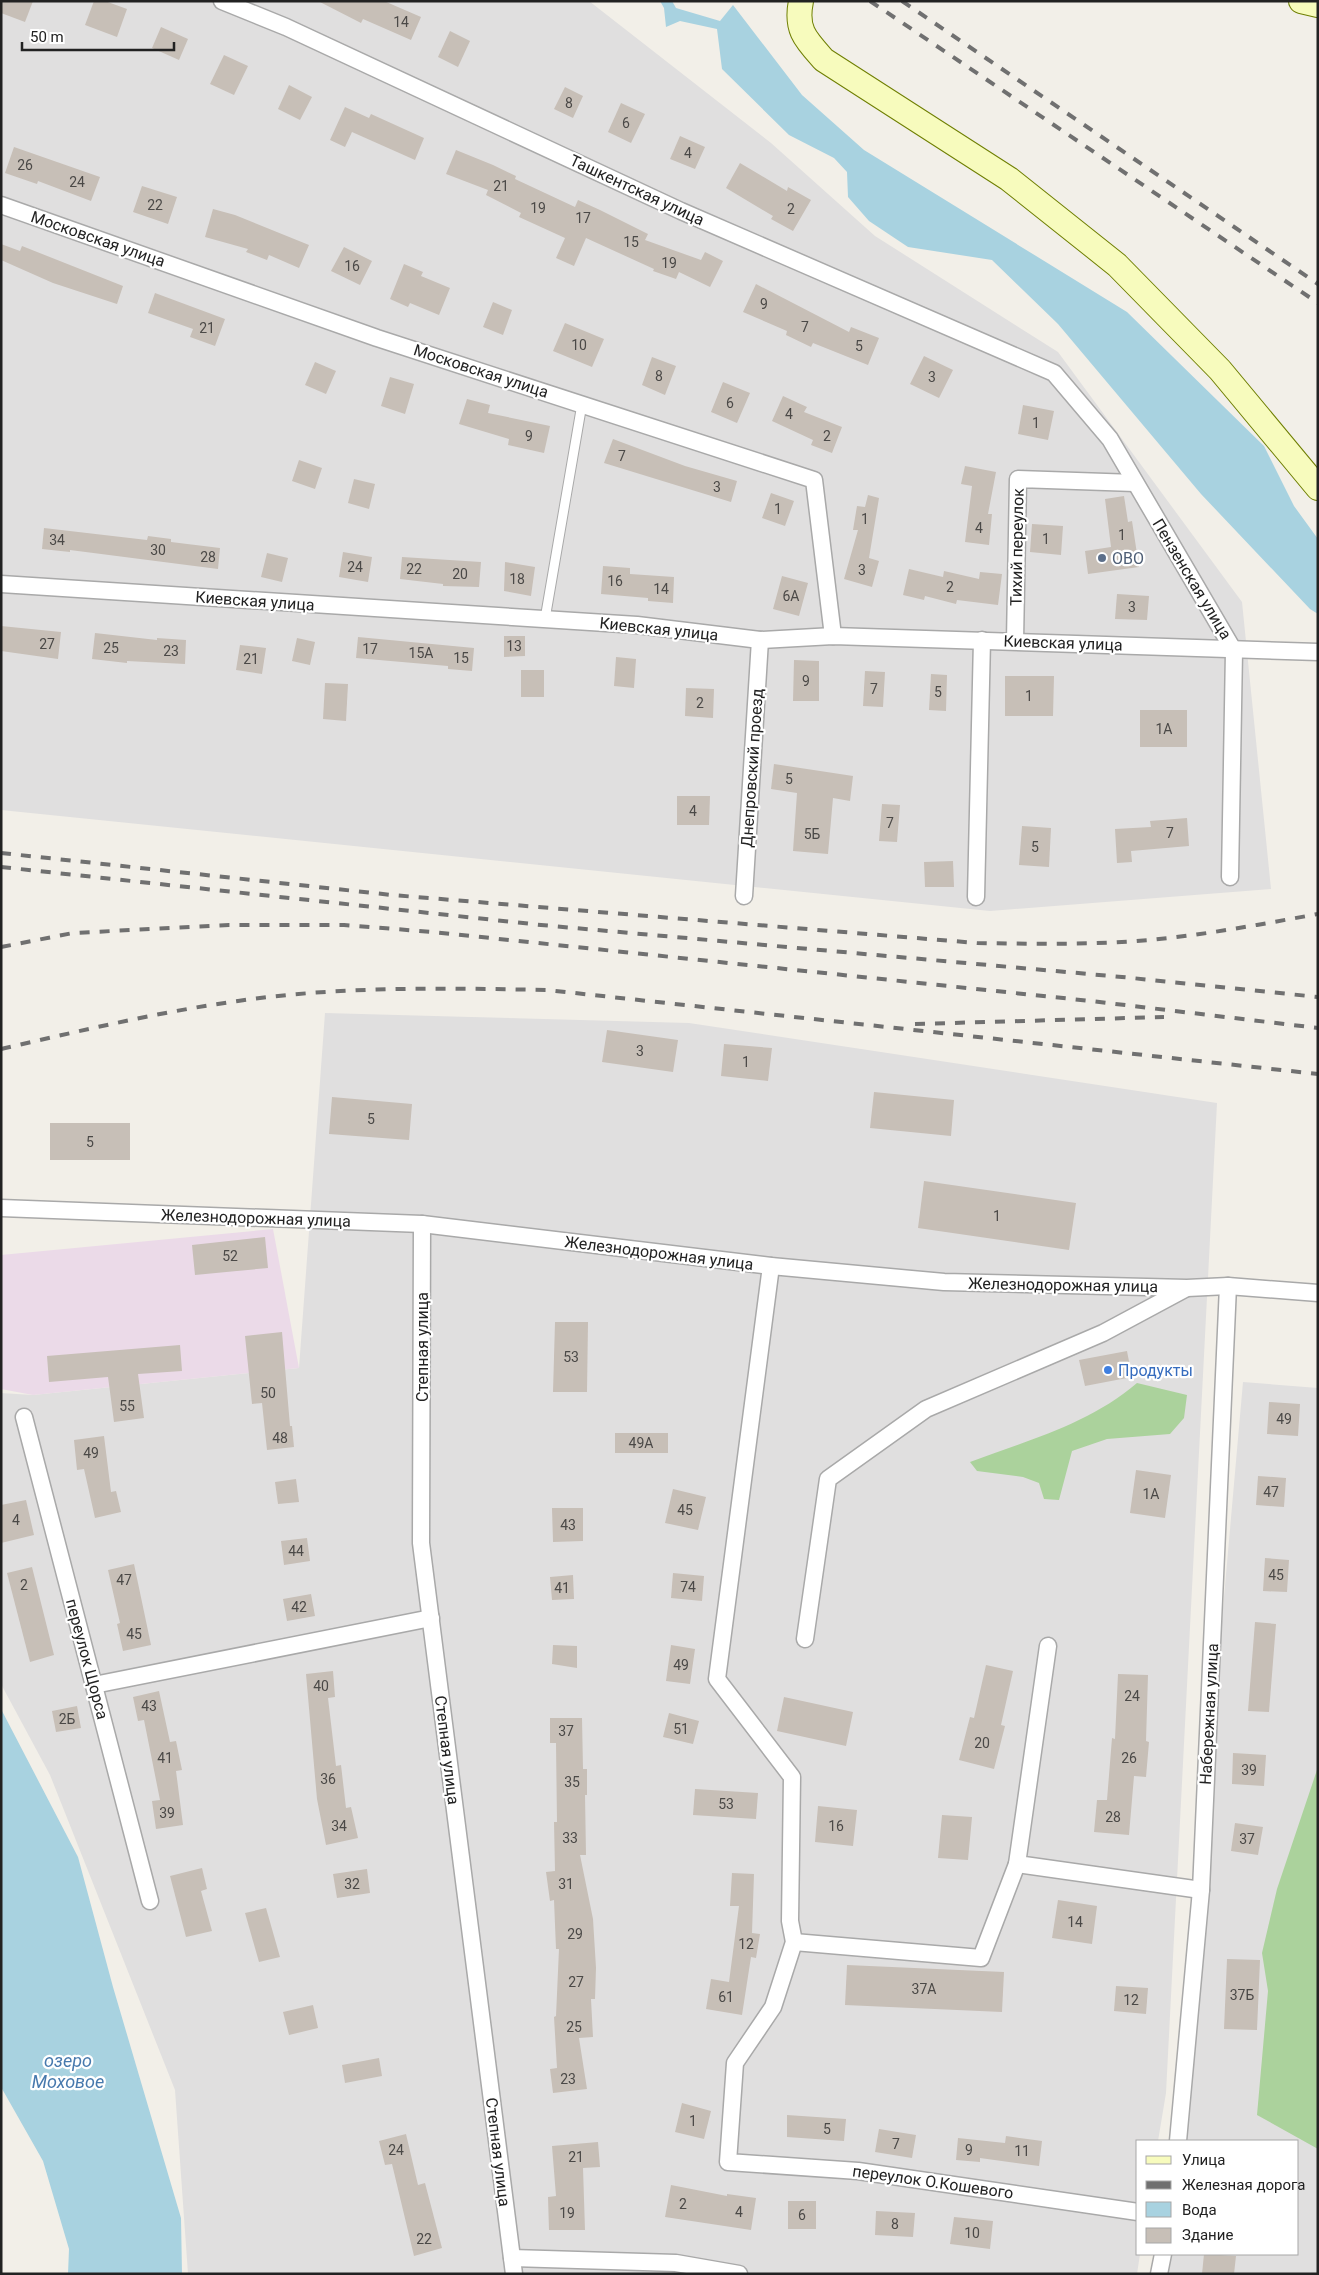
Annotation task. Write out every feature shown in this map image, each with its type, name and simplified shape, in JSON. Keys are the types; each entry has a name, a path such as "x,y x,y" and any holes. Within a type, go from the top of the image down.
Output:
{"main road":[{"path":"800,1 798,12 802,36 824,60 1009,179 1117,265 1220,370 1318,488"},
{"path":"1301,1 1318,5"}],"street":[{"name":"Ташкентская улица","path":"222,1 286,27 681,211 1054,373"},
{"name":"Московская улица","path":"1,204 377,338 814,480 833,636"},
{"name":"Пензенская улица","path":"1054,373 1110,439 1234,650 1230,877"},
{"name":"Тихий переулок","path":"1015,641 1018,479 1135,483"},
{"name":"Киевская улица","path":"1,584 637,624 760,640 833,636 1318,652"},
{"name":"Днепровский проезд","path":"744,896 760,640"},
{"path":"976,897 982,640"},
{"name":"Железнодорожная улица","path":"1,1208 422,1224 771,1266 944,1282 1187,1288 1228,1286 1318,1293"},
{"name":"Степная улица","path":"422,1224 421,1543 513,2266"},
{"path":"771,1266 718,1679 792,1777 790,1921 794,1942 981,1958 1017,1864 1048,1646"},
{"name":"Набережная улица","path":"1178,2140 1201,1890 1228,1286"},
{"path":"805,1638 828,1479 926,1408 1104,1333 1187,1288"},
{"name":"переулок Щорса","path":"24,1416 150,1901"},
{"path":"94,1685 431,1618"},
{"path":"1017,1864 1201,1890"},
{"name":"переулок О.Кошевого","path":"794,1942 773,2007 735,2063 728,2162 858,2171 1136,2212"},
{"path":"1159,2274 1163,2255"},
{"path":"513,2266 676,2263 738,2274"}],"lane":[{"path":"544,619 582,404"}],"shaded area":[{"path":"1,1 589,1 771,143 875,236 1058,352 1242,602 1271,889 990,911 1,810"},
{"path":"325,1013 689,1023 1217,1103 1166,2093 1158,2140 1136,2140 1136,2255 1140,2255 1137,2274 188,2274 175,2090 50,1775 1,1684 1,1393 33,1395 299,1368"},
{"path":"273,1229 299,1368 33,1395 1,1389 1,1255"},
{"path":"1243,1382 1318,1388 1318,2274 1164,2274 1166,2255 1299,2255 1299,2140 1176,2140"}],"green space":[{"path":"1137,1383 1187,1395 1184,1418 1170,1434 1107,1439 1072,1451 1059,1500 1044,1499 1039,1483 1023,1477 977,1471 970,1462 1058,1430 1099,1410"},
{"path":"1318,1767 1318,2149 1257,2115 1268,1991 1262,1953 1277,1889"}],"water":[{"path":"660,1 672,1 676,8 720,21 733,5 802,95 864,150 1127,312 1264,446 1294,506 1318,539 1318,614 1310,609 1201,494 1058,324 992,260 908,247 869,221 848,197 847,172 834,158 789,135 722,69 717,29 680,21 666,27 664,8"},
{"name":"озеро Моховое","path":"1,1709 78,1857 113,1987 181,2218 182,2274 68,2274 69,2249 43,2161 1,2087"}],"building":[{"path":"1,1 33,1 25,22 1,13"},
{"path":"94,1 105,1 127,9 117,37 85,25"},
{"path":"318,1 384,1 421,17 411,40 363,19 361,23"},
{"path":"161,27 188,39 179,60 152,48"},
{"path":"450,31 470,41 458,67 438,57"},
{"path":"224,55 248,66 234,95 210,84"},
{"path":"289,85 312,97 300,120 278,109"},
{"path":"565,87 583,96 573,118 554,109"},
{"path":"621,103 645,114 631,143 608,132"},
{"path":"345,107 369,118 371,114 424,138 415,160 352,132 345,147 330,140"},
{"path":"680,136 705,147 695,169 670,159"},
{"path":"14,147 100,177 91,201 38,181 37,184 5,173"},
{"path":"456,150 516,176 515,179 575,207 578,200 600,210 648,234 645,240 701,260 705,252 723,261 710,287 679,272 676,279 653,271 654,269 586,238 574,266 556,258 565,238 519,217 521,213 486,195 488,190 446,174"},
{"path":"740,163 787,191 788,187 811,200 793,231 771,219 773,216 726,188"},
{"path":"142,186 177,197 168,224 133,212"},
{"path":"213,209 235,215 309,245 299,268 269,255 267,260 246,252 248,249 205,237"},
{"path":"1,244 20,251 22,246 123,286 117,304 53,283 1,260"},
{"path":"344,247 372,261 360,285 331,271"},
{"path":"404,264 423,272 421,276 450,288 439,315 410,303 408,307 390,299"},
{"path":"756,284 849,332 851,327 879,338 868,365 813,343 811,347 786,335 787,331 743,312"},
{"path":"155,293 225,319 215,346 190,337 193,329 148,313"},
{"path":"493,302 512,310 503,335 483,327"},
{"path":"565,323 604,339 592,367 553,351"},
{"path":"924,356 953,370 939,398 910,384"},
{"path":"652,357 676,366 665,395 642,385"},
{"path":"315,362 336,371 326,394 305,385"},
{"path":"390,377 414,384 405,414 381,406"},
{"path":"723,382 750,393 737,423 711,412"},
{"path":"783,396 807,407 804,412 842,427 832,453 811,445 813,440 772,421"},
{"path":"467,399 490,405 488,413 550,426 544,453 508,445 509,439 459,424"},
{"path":"1023,405 1054,411 1048,440 1018,434"},
{"path":"613,439 685,466 737,481 731,502 604,463"},
{"path":"299,460 322,468 315,489 292,481"},
{"path":"965,466 996,472 988,514 992,514 989,545 965,542 972,486 961,484"},
{"path":"354,479 375,484 369,509 348,503"},
{"path":"771,493 794,501 785,526 762,518"},
{"path":"868,495 879,498 869,558 879,561 872,587 844,579 858,530 853,530 857,506 865,507"},
{"path":"1124,496 1128,522 1132,521 1139,567 1088,574 1085,551 1111,547 1105,499"},
{"path":"1032,524 1063,526 1061,555 1030,552"},
{"path":"44,528 147,540 148,536 171,539 171,542 220,548 218,569 70,550 70,552 42,549"},
{"path":"343,552 372,557 368,582 339,577"},
{"path":"267,553 288,558 282,582 261,577"},
{"path":"402,557 481,562 479,587 443,586 443,584 400,579"},
{"path":"505,562 535,567 531,596 504,591"},
{"path":"603,566 630,568 630,574 674,577 673,603 648,601 648,598 601,594"},
{"path":"909,569 943,577 944,571 979,579 980,572 1002,574 998,605 957,600 956,604 925,596 924,600 903,595"},
{"path":"782,576 808,583 799,616 773,609"},
{"path":"1117,594 1149,596 1147,620 1115,619"},
{"path":"1,626 61,632 58,659 1,651"},
{"path":"95,633 157,640 157,638 186,640 185,664 127,661 127,663 92,659"},
{"path":"504,636 525,636 525,656 504,657"},
{"path":"358,637 474,648 472,671 448,669 448,666 356,658"},
{"path":"297,638 315,642 310,665 292,661"},
{"path":"240,645 266,648 262,674 236,670"},
{"path":"616,657 636,659 634,688 614,686"},
{"path":"794,660 819,661 819,701 793,701"},
{"path":"521,670 544,670 544,697 521,697"},
{"path":"865,671 885,672 883,707 863,706"},
{"path":"931,674 947,675 946,711 929,710"},
{"path":"1005,676 1054,676 1053,716 1005,716"},
{"path":"325,683 348,684 346,721 323,719"},
{"path":"686,688 714,689 713,718 685,716"},
{"path":"1140,710 1187,710 1187,747 1140,747"},
{"path":"774,764 853,776 850,801 833,798 828,854 793,851 797,793 771,789"},
{"path":"677,796 710,796 709,825 677,825"},
{"path":"882,804 900,805 897,842 879,841"},
{"path":"1187,818 1189,846 1131,851 1132,862 1117,863 1115,829 1151,827 1150,821"},
{"path":"1022,826 1051,828 1049,867 1019,865"},
{"path":"953,861 954,887 925,887 924,862"},
{"path":"607,1030 678,1040 673,1072 602,1062"},
{"path":"724,1044 772,1048 768,1081 721,1076"},
{"path":"874,1092 954,1100 951,1136 870,1128"},
{"path":"332,1097 412,1104 409,1140 329,1134"},
{"path":"50,1123 130,1123 130,1160 50,1160"},
{"path":"924,1181 1076,1203 1069,1250 918,1228"},
{"path":"265,1237 268,1268 195,1275 192,1245"},
{"path":"555,1322 588,1322 587,1392 553,1392"},
{"path":"282,1332 290,1426 292,1426 294,1447 267,1450 262,1403 252,1404 245,1336"},
{"path":"180,1345 182,1371 138,1374 144,1418 114,1422 108,1377 49,1382 47,1356"},
{"path":"1127,1351 1132,1377 1085,1386 1079,1360"},
{"path":"1269,1402 1300,1404 1298,1436 1267,1434"},
{"path":"615,1433 668,1433 668,1453 615,1453"},
{"path":"104,1436 111,1492 116,1491 121,1512 95,1518 84,1469 77,1470 74,1440"},
{"path":"1136,1470 1171,1475 1165,1518 1130,1513"},
{"path":"1258,1476 1286,1478 1284,1507 1256,1505"},
{"path":"296,1479 299,1502 278,1504 275,1482"},
{"path":"673,1489 706,1497 698,1530 665,1523"},
{"path":"26,1500 34,1535 1,1543 1,1505"},
{"path":"552,1508 583,1508 583,1541 553,1542"},
{"path":"307,1538 310,1561 284,1565 281,1541"},
{"path":"1265,1558 1289,1560 1287,1592 1263,1591"},
{"path":"134,1564 151,1645 123,1651 117,1624 120,1623 108,1570"},
{"path":"32,1567 54,1655 30,1662 7,1573"},
{"path":"673,1573 704,1576 702,1601 671,1598"},
{"path":"573,1575 574,1599 552,1600 550,1577"},
{"path":"311,1594 315,1616 287,1621 283,1599"},
{"path":"1255,1622 1276,1624 1269,1712 1248,1711"},
{"path":"553,1645 577,1646 577,1668 552,1664"},
{"path":"671,1645 695,1649 690,1684 666,1681"},
{"path":"986,1665 1013,1671 1001,1725 1005,1726 994,1769 959,1760 970,1717 974,1718"},
{"path":"333,1671 335,1697 328,1698 336,1766 341,1765 346,1808 351,1807 358,1838 326,1845 317,1799 306,1674"},
{"path":"1118,1674 1148,1675 1146,1741 1149,1742 1146,1777 1134,1776 1129,1835 1094,1832 1097,1800 1107,1800 1112,1738 1115,1739"},
{"path":"159,1691 170,1742 176,1741 182,1770 176,1771 183,1825 156,1829 152,1801 160,1800 144,1720 138,1721 133,1697"},
{"path":"784,1697 853,1712 846,1746 777,1731"},
{"path":"77,1706 81,1728 56,1732 52,1711"},
{"path":"669,1713 699,1721 693,1744 663,1737"},
{"path":"550,1718 582,1718 583,1769 587,1769 587,1795 585,1795 586,1855 580,1855 593,1919 596,1968 595,1999 591,1999 593,2037 579,2038 587,2089 553,2093 550,2069 557,2068 554,2017 556,2016 559,1949 556,1949 554,1900 550,1901 546,1872 555,1871 554,1822 557,1822 556,1743 550,1743"},
{"path":"1233,1753 1266,1755 1264,1786 1232,1784"},
{"path":"695,1789 758,1793 756,1819 693,1815"},
{"path":"818,1806 857,1810 853,1846 815,1842"},
{"path":"942,1815 972,1817 968,1860 938,1858"},
{"path":"1235,1823 1263,1827 1258,1855 1231,1851"},
{"path":"202,1868 207,1889 201,1891 212,1931 186,1937 170,1876"},
{"path":"367,1869 370,1893 337,1898 333,1874"},
{"path":"732,1873 754,1874 752,1933 760,1934 756,1958 751,1957 742,2015 706,2009 711,1979 729,1982 739,1906 730,1906"},
{"path":"1058,1900 1097,1906 1092,1944 1052,1938"},
{"path":"266,1908 280,1957 259,1962 245,1913"},
{"path":"1227,1959 1260,1960 1257,2030 1224,2029"},
{"path":"847,1965 1004,1972 1002,2012 845,2005"},
{"path":"1116,1986 1148,1988 1146,2014 1114,2011"},
{"path":"313,2005 318,2028 289,2035 283,2012"},
{"path":"379,2058 382,2076 345,2083 342,2065"},
{"path":"682,2103 711,2111 704,2139 675,2132"},
{"path":"787,2115 846,2119 844,2141 787,2137"},
{"path":"879,2129 916,2135 912,2158 875,2152"},
{"path":"406,2134 418,2185 425,2183 442,2248 414,2256 392,2164 385,2165 379,2141"},
{"path":"1006,2136 1042,2141 1039,2166 980,2158 980,2162 956,2160 958,2138 1005,2143"},
{"path":"598,2142 600,2167 583,2168 585,2230 549,2230 548,2197 556,2196 552,2146"},
{"path":"671,2185 727,2196 727,2194 756,2198 751,2230 665,2217"},
{"path":"788,2201 816,2201 816,2229 788,2229"},
{"path":"876,2211 915,2213 913,2237 875,2235"},
{"path":"954,2217 993,2221 990,2249 950,2244"},
{"path":"1204,2255 1236,2256 1234,2274 1202,2274"}],"railway":[{"path":"870,1 1318,303"},
{"path":"902,1 1318,284"},
{"path":"1,853 392,895 977,943 1128,942 1212,932 1318,914"},
{"path":"1,867 541,925 1122,977 1318,997"},
{"path":"1,947 73,933 229,925 344,925 433,932 1091,1001 1318,1028"},
{"path":"1,1049 149,1016 208,1005 276,996 392,989 547,990 1318,1074"},
{"path":"915,1024 1164,1017"}],"place":[{"name":"ОВО","path":"1102,558"},
{"name":"Продукты","path":"1108,1370"}]}
